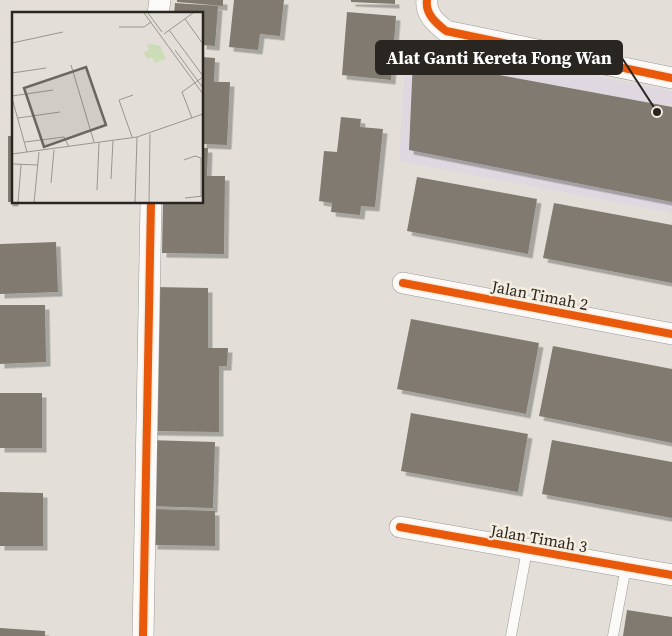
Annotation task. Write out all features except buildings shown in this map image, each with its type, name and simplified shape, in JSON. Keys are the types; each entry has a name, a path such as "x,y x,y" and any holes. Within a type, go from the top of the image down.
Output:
{"street":[{"path":"427,0 426,6 433,21 446,31 672,78"},
{"path":"143,636 151,204"},
{"name":"Jalan Timah 2","path":"403,283 672,334"},
{"name":"Jalan Timah 3","path":"400,527 672,575"}],"lane":[{"path":"512,636 527,550"},
{"path":"613,636 626,567"}],"shaded area":[{"path":"406,39 672,91 672,213 399,161"}],"cycle path":[{"path":"427,0 429,14 446,31 672,78"},
{"path":"143,636 151,204"},
{"path":"403,283 672,334"},
{"path":"400,527 672,575"}],"place":[{"name":"Alat Ganti Kereta Fong Wan","path":"657,112"}]}
